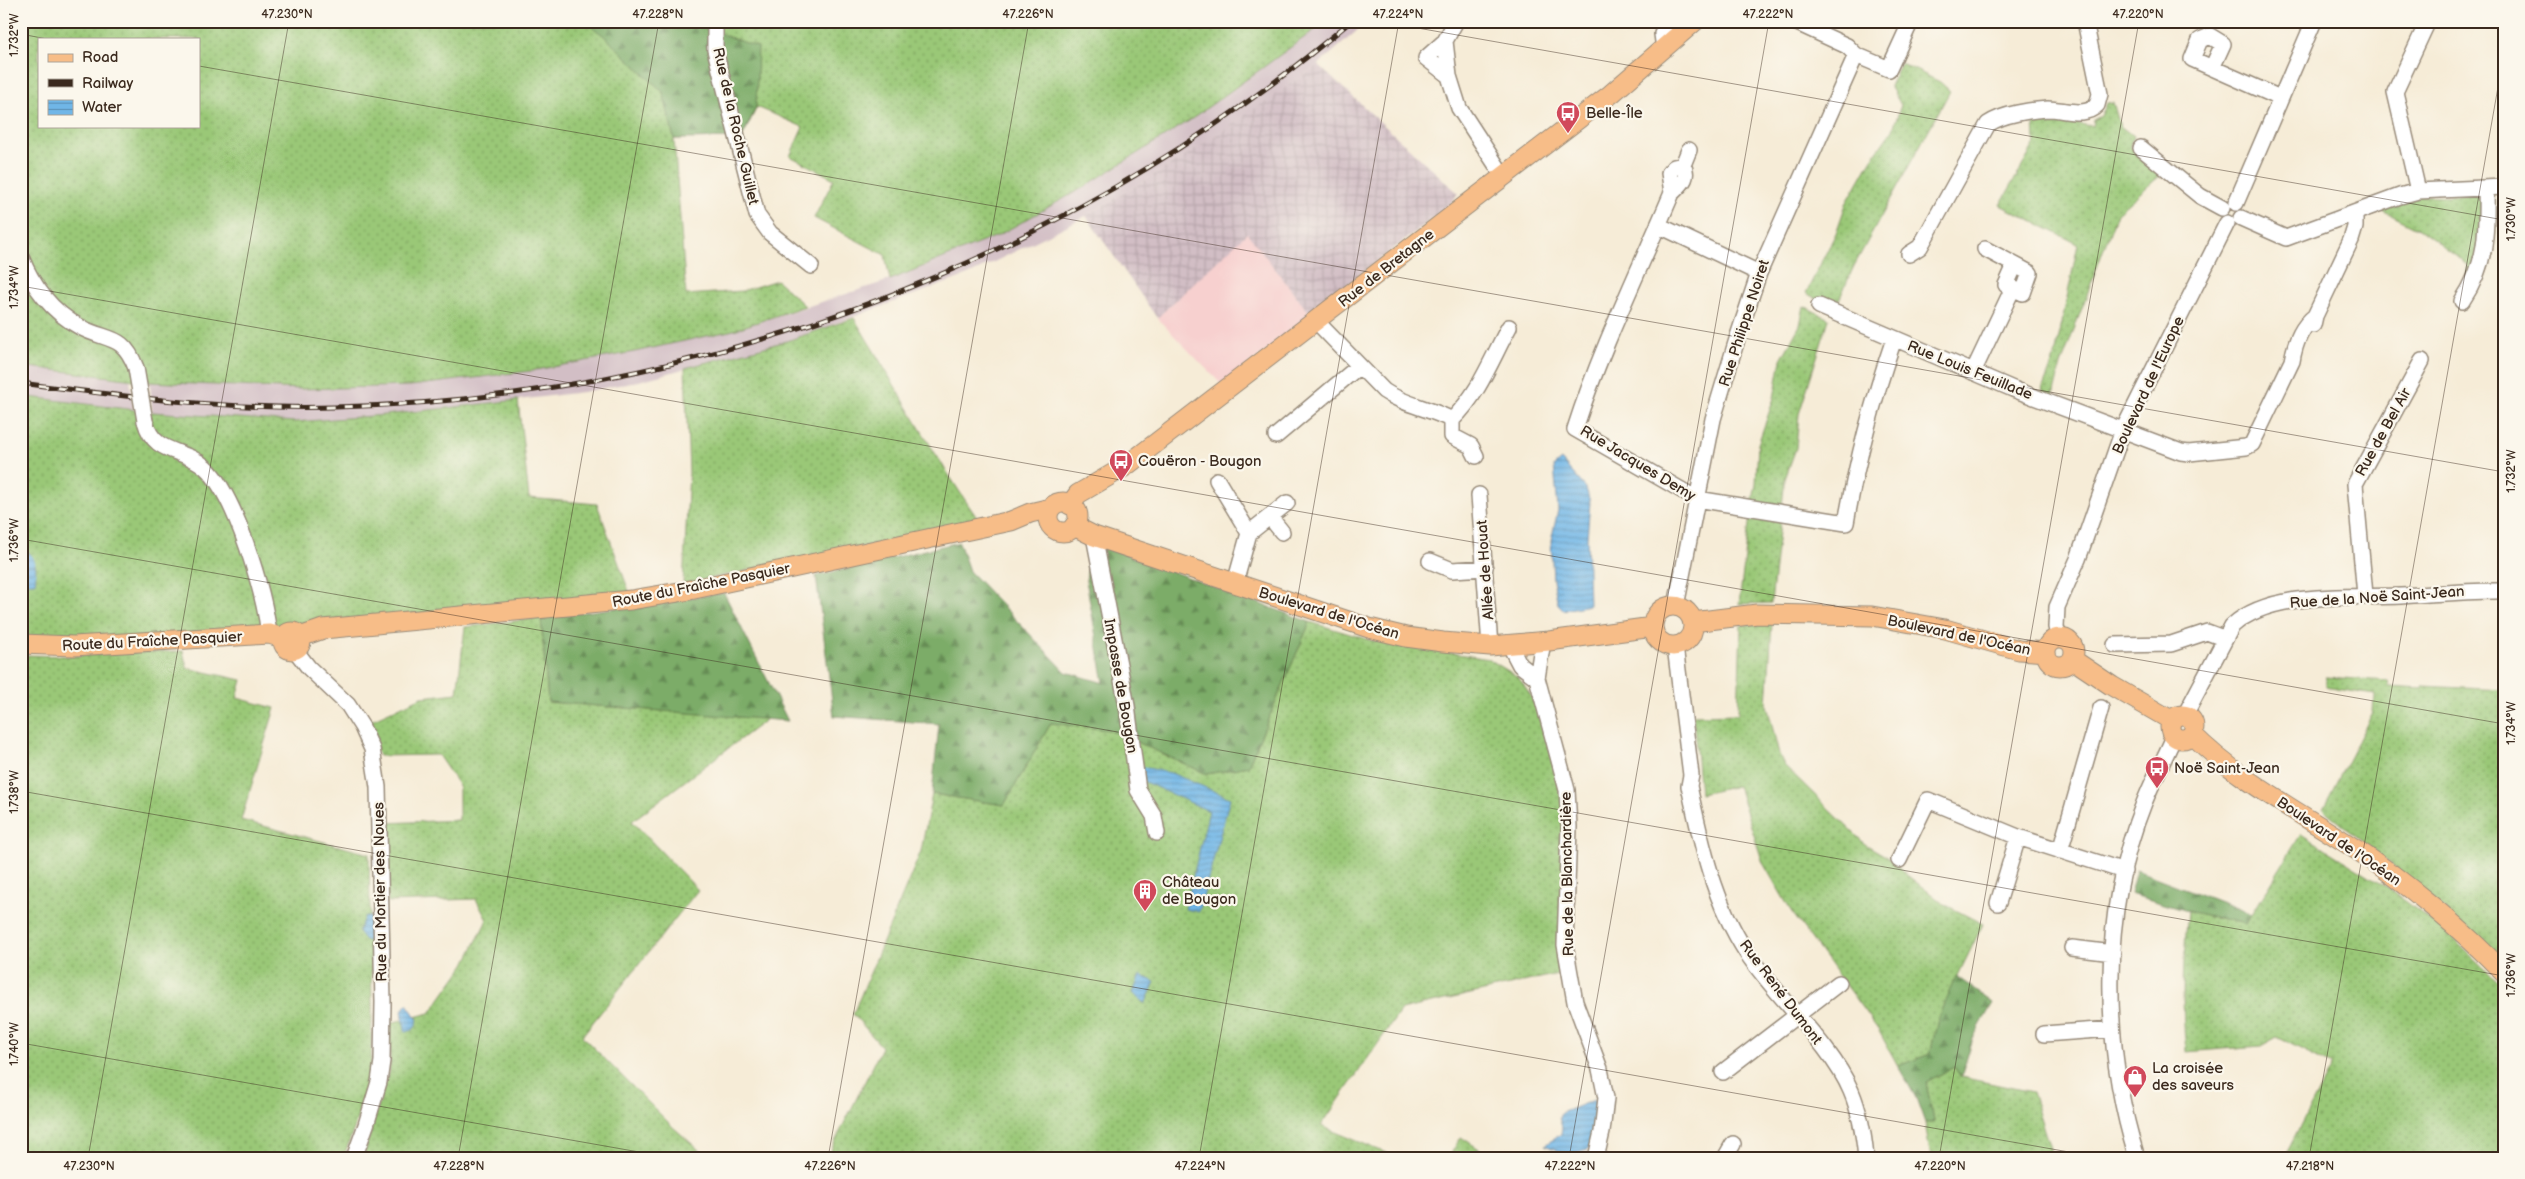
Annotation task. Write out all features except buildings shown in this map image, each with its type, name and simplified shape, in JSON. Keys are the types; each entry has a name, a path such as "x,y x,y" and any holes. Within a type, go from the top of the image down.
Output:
{"main road":[{"name":"Rue de Bretagne","path":"1070,505 1078,494 1126,466 1612,94 1694,21"},
{"path":"1060,503 1070,505 1076,512 1074,526 1061,532 1051,517 1060,503"},
{"name":"Route du Fraîche Pasquier","path":"21,644 74,646 287,640 323,629 631,600 685,591 1010,522 1030,513 1051,517"},
{"name":"Boulevard de l'Océan","path":"1074,526 1094,536 1378,630 1443,642 1490,646 1653,627"},
{"path":"1676,606 1687,612 1693,622 1689,638 1675,646 1663,643 1658,639 1653,627 1660,611 1676,606"},
{"name":"Boulevard de l'Océan","path":"1693,622 1757,614 1872,616 1945,629 2019,650 2052,645 2049,660 2056,665 2065,665 2072,659 2112,686 2181,726 2231,766 2367,857 2458,930 2504,973"}],"street":[{"name":"Rue de la Roche Guillet","path":"715,21 715,50 757,215 770,233 811,266"},
{"path":"1456,21 1445,41 1449,76 1459,108 1504,177"},
{"path":"1664,49 1662,34 1666,21"},
{"path":"1794,21 1848,46 1856,55 1889,69 1912,21"},
{"path":"1909,254 1920,247 1988,124 1995,119 2044,110 2089,111 2098,105 2100,94 2085,21"},
{"path":"2236,203 2314,21"},
{"path":"2418,191 2396,92 2428,21"},
{"name":"Rue Philippe Noiret","path":"1676,606 1713,419 1759,273 1856,55"},
{"path":"2212,68 2280,98"},
{"path":"2141,148 2193,191 2222,208"},
{"name":"Rue Jacques Demy","path":"1689,150 1683,165 1674,167 1670,173 1672,193 1618,314 1575,429 1697,499 1767,512 1846,523 1869,412 1894,339"},
{"path":"2222,208 2222,218 2286,238 2418,191 2504,188"},
{"path":"2462,301 2474,282 2487,229 2486,189"},
{"path":"2222,208 2230,202 2236,203 2241,208 2234,221"},
{"name":"Rue Louis Feuillade","path":"1819,306 1973,372 2182,452 2246,447 2252,444 2292,361 2304,351 2315,316 2351,240 2355,227 2355,213"},
{"name":"Boulevard de l'Europe","path":"2052,645 2056,628 2057,607 2078,559 2123,430 2234,221"},
{"path":"1658,225 1759,273"},
{"path":"1973,372 2013,288 2023,293 2030,273 1985,249"},
{"path":"21,257 28,274 48,303 80,327 124,346 130,353 136,368 148,434 155,442 205,467 221,487 234,511 265,604 287,640"},
{"path":"1316,322 1358,367 1393,397 1435,410 1452,420"},
{"path":"1476,456 1471,446 1452,436 1452,420 1469,403 1480,386 1509,327"},
{"name":"Rue de Bel Air","path":"2365,595 2355,484 2422,362"},
{"path":"1276,436 1358,367"},
{"path":"1217,480 1250,533"},
{"name":"Allée de Houat","path":"1479,494 1490,646"},
{"path":"1235,582 1250,533 1287,503"},
{"path":"1270,517 1282,532"},
{"name":"Impasse de Bougon","path":"1094,536 1127,706 1138,790 1154,816 1157,833"},
{"path":"1430,561 1452,570 1484,568"},
{"name":"Rue de la Noë Saint-Jean","path":"2137,1158 2128,1131 2119,1085 2112,1029 2113,953 2124,871 2144,803 2223,638 2238,620 2262,609 2296,601 2365,595 2400,596 2453,591 2504,591"},
{"path":"2115,645 2171,644 2207,632 2223,638"},
{"name":"Rue du Mortier des Noues","path":"287,640 309,668 348,705 362,727 372,749 378,787 382,1061 379,1082 354,1158"},
{"name":"Rue de la Blanchardière","path":"1543,641 1537,678 1567,790 1569,827 1565,945 1575,1002 1600,1069 1606,1098 1602,1132 1596,1158"},
{"path":"1509,644 1520,665 1537,678"},
{"name":"Rue René Dumont","path":"1675,646 1690,775 1689,786 1701,846 1722,906 1746,952 1838,1068 1851,1091 1860,1120 1866,1158"},
{"path":"2060,851 2101,708"},
{"path":"1899,860 1928,800 1942,800 2018,837 2124,871"},
{"path":"1998,903 2018,837"},
{"path":"2072,948 2113,953"},
{"path":"1723,1072 1839,983"},
{"path":"2044,1034 2112,1029"},
{"path":"1725,1158 1733,1144"}],"shaded area":[{"path":"1327,21 1368,21 1318,65 1259,106 1188,154 1086,216 968,275 787,341 639,381 583,392 385,415 295,422 152,412 150,382 301,389 410,386 530,371 734,330 890,280 997,236 1079,190 1189,121"},
{"path":"1318,65 1458,193 1449,206 1363,272 1312,316 1247,233 1157,318 1086,216 1188,154"},
{"path":"1247,232 1312,316 1222,385 1157,318"},
{"path":"21,366 130,380 134,410 21,396"}],"green space":[{"path":"21,21 1327,21 1189,121 1079,190 997,236 890,280 885,255 814,218 834,179 790,156 803,127 757,107 742,138 674,139 686,295 742,291 777,280 805,306 734,330 634,352 530,371 410,386 301,389 150,382 21,366"},
{"path":"584,21 683,21 758,47 756,107 742,138 674,139 663,92 603,35"},
{"path":"1901,63 1940,82 1950,91 1854,266 1835,309 1806,293 1836,233 1846,204 1871,160 1893,129 1901,105 1890,86"},
{"path":"2113,102 2120,126 2133,136 2130,146 2162,174 2117,213 2061,365 2053,396 2042,390 2055,356 2078,244 2000,205 2035,144 2034,119 2042,118 2092,126 2093,120 2101,116 2107,103"},
{"path":"2478,195 2482,199 2480,244 2475,266 2471,276 2465,283 2468,265 2419,229 2383,211 2382,208 2415,196"},
{"path":"1804,306 1829,319 1799,414 1796,448 1785,479 1771,603 1739,604 1756,484 1758,444 1774,398 1781,360 1800,325"},
{"path":"854,318 931,446 980,522 683,584 689,473 685,368 787,341"},
{"path":"21,396 152,412 295,422 385,415 518,400 529,498 597,504 630,594 74,646 21,644"},
{"path":"959,542 969,571 1066,672 1104,683 1086,580 1090,552 1100,545 1310,622 1248,766 1207,774 1110,730 1051,723 1004,805 932,794 939,724 834,716 816,576"},
{"path":"724,593 788,721 548,702 541,618"},
{"path":"541,618 548,702 767,719 632,821 698,890 582,1036 674,1128 708,1158 363,1158 390,1067 390,1023 430,1013 465,964 487,920 476,899 388,902 385,823 459,820 459,786 438,755 379,756 365,723 422,697 457,693 465,627"},
{"path":"1310,622 1370,640 1489,659 1518,677 1534,700 1564,798 1562,973 1401,1010 1321,1126 1398,1158 827,1158 882,1047 853,1014 921,851 932,794 1004,805 1051,723 1110,730 1207,774 1248,766"},
{"path":"1772,623 1767,705 1779,754 1784,765 1865,844 1889,858 1903,872 1944,904 1983,924 1939,1015 1930,1054 1898,1066 1879,1031 1791,911 1763,863 1738,786 1700,794 1693,715 1738,714 1741,625"},
{"path":"183,651 187,668 242,680 237,698 275,708 241,820 369,854 372,1006 371,1067 355,1126 343,1158 21,1158 21,655 68,656"},
{"path":"2326,677 2389,681 2390,687 2422,689 2423,686 2504,690 2504,962 2409,879 2323,809 2373,712 2374,695 2326,687"},
{"path":"2301,834 2392,891 2446,932 2504,987 2504,1158 2284,1158 2332,1065 2277,1037 2261,1046 2186,1052 2183,981 2188,911 2246,924"},
{"path":"2136,870 2252,914 2246,924 2188,911 2130,894"},
{"path":"1956,976 1993,1003 1973,1038 1961,1077 1954,1067 1926,1082 1934,1121 1925,1123 1916,1098 1898,1066 1930,1054 1939,1015"},
{"path":"1954,1067 1961,1077 2032,1092 2053,1158 1931,1158 1925,1123 1934,1121 1926,1082"},
{"path":"1461,1137 1493,1158 1448,1158"}],"water":[{"path":"1561,460 1586,488 1590,502 1587,538 1589,605 1564,610 1558,604 1553,580 1551,541 1558,510 1554,466"},
{"path":"21,546 33,558 36,571 35,583 21,583"},
{"path":"1143,767 1171,773 1230,798 1199,912 1185,909 1209,811 1138,779"},
{"path":"365,916 373,918 372,943 365,940 358,932"},
{"path":"1140,975 1155,982 1145,1004 1133,993"},
{"path":"407,1004 418,1020 414,1029 410,1031 405,1031 402,1010"},
{"path":"1594,1100 1597,1102 1598,1107 1591,1147 1579,1152 1568,1152 1545,1145 1561,1134 1562,1127 1559,1118 1561,1113"}],"railway":[{"path":"21,383 139,398 217,404 335,407 473,398 610,377 745,344 876,301 1003,246 1125,181 1242,106 1351,21"}],"place":[{"name":"Belle-Île","path":"1568,134"},
{"name":"Couëron - Bougon","path":"1121,482"},
{"name":"Noë Saint-Jean","path":"2157,789"},
{"name":"Château de Bougon","path":"1145,912"},
{"name":"La croisée des saveurs","path":"2135,1098"}]}
